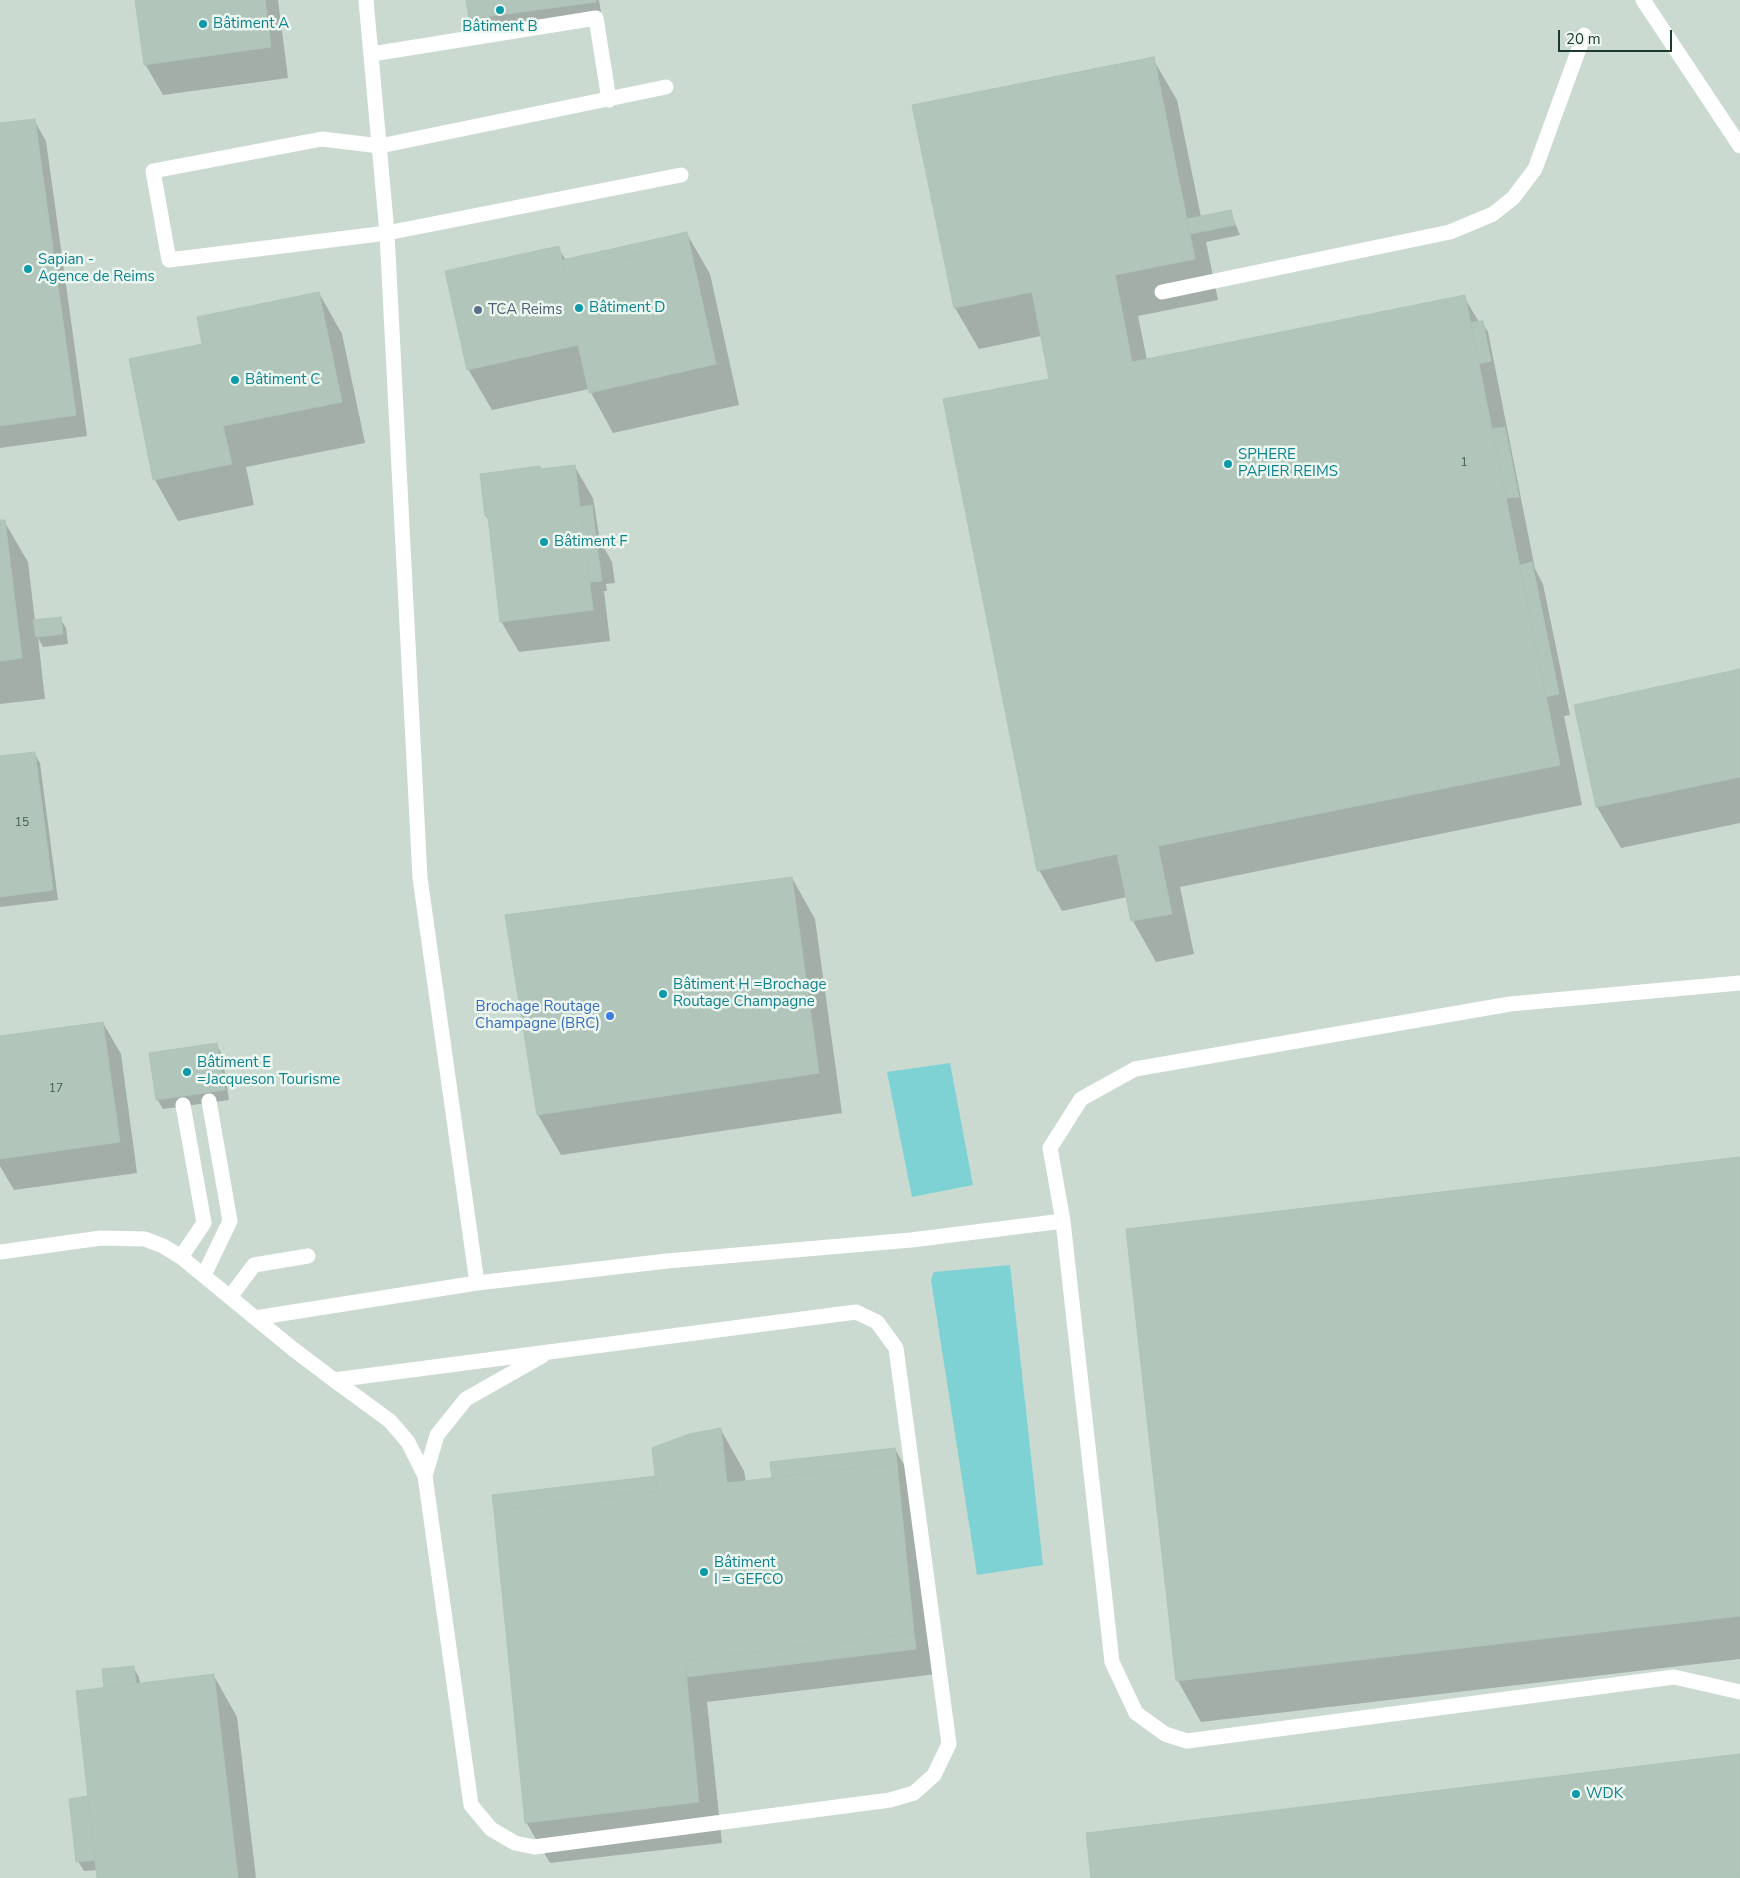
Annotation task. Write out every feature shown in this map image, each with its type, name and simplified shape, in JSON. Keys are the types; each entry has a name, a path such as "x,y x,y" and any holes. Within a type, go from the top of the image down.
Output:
{"street":[{"path":"366,0 387,233 420,878 477,1283"},
{"path":"1643,0 1740,146"},
{"path":"372,54 596,18 609,100"},
{"path":"1162,292 1450,232 1493,214 1513,198 1536,170 1584,35"},
{"path":"666,88 380,146 322,139 153,171 169,260 387,233 681,175"},
{"path":"1740,984 1510,1004 1135,1069 1081,1099 1050,1148 1063,1222 1112,1662 1136,1713 1165,1734 1187,1741 1674,1677 1740,1692"},
{"path":"204,1275 230,1221 209,1101"},
{"path":"181,1256 204,1223 183,1105"},
{"path":"255,1318 477,1283 667,1261 902,1241 1063,1222"},
{"path":"0,1252 101,1238 130,1237 145,1239 163,1246 181,1256 255,1318 334,1380 390,1422 408,1442 425,1476 471,1806 491,1829 515,1843 534,1846 890,1800 914,1793 934,1775 949,1744 896,1348 877,1322 856,1312 334,1380"},
{"path":"230,1296 254,1265 308,1256"},
{"path":"425,1476 437,1434 466,1398 550,1352"}],"shaded area":[{"path":"0,0 1740,0 1740,1878 0,1878"}],"water":[{"path":"950,1063 973,1185 912,1197 887,1072"},
{"path":"1010,1265 1043,1565 977,1575 931,1280 934,1272"}],"building":[{"name":"Bâtiment A","path":"135,0 265,0 271,47 144,65"},
{"name":"Bâtiment B","path":"466,0 596,0 596,2 469,19"},
{"name":"SPHERE PAPIER REIMS","path":"1154,57 1195,259 1115,275 1132,362 1465,295 1560,765 1158,846 1172,914 1131,921 1117,854 1037,871 943,399 1049,379 1032,292 954,308 912,105"},
{"name":"Sapian - Agence de Reims","path":"35,119 76,415 0,426 0,123"},
{"path":"1231,210 1235,225 1190,234 1186,219"},
{"name":"Bâtiment D","path":"687,232 716,364 589,393 578,345 467,370 445,271 559,246 565,271 651,252 648,241"},
{"path":"648,241 651,252 565,271 562,260"},
{"name":"Bâtiment C","path":"319,292 342,402 223,426 232,464 153,480 129,359 202,344 197,317"},
{"path":"1483,321 1491,361 1479,364 1471,322"},
{"path":"1505,427 1519,497 1506,498 1492,429"},
{"name":"Bâtiment F","path":"575,465 583,531 595,530 598,553 586,554 593,610 500,622 488,516 485,516 480,474 540,466 541,469"},
{"path":"592,505 595,530 583,531 580,507"},
{"path":"0,520 5,520 22,658 0,661"},
{"path":"598,553 602,581 590,582 586,554"},
{"path":"1532,562 1559,694 1546,697 1520,565"},
{"path":"61,617 63,634 36,637 33,620"},
{"path":"1740,669 1740,777 1596,807 1574,705"},
{"path":"35,752 53,890 0,897 0,756"},
{"name":"Bâtiment H =Brochage Routage Champagne","path":"792,877 819,1073 537,1115 505,915"},
{"path":"103,1022 120,1142 0,1159 0,1036"},
{"name":"Bâtiment E =Jacqueson Tourisme","path":"217,1043 225,1090 156,1100 149,1053"},
{"path":"1740,1157 1740,1616 1176,1681 1126,1229"},
{"name":"Bâtiment I = GEFCO","path":"721,1428 727,1483 897,1463 914,1633 685,1661 699,1802 525,1823 494,1511 657,1491 652,1448 689,1434"},
{"path":"895,1448 897,1463 772,1478 770,1462"},
{"path":"656,1476 657,1491 494,1511 492,1495"},
{"path":"914,1633 916,1649 686,1677 685,1661"},
{"path":"134,1666 136,1684 104,1687 102,1669"},
{"path":"214,1674 238,1878 97,1878 76,1691"},
{"name":"WDK","path":"1740,1754 1740,1878 1091,1878 1086,1833"},
{"path":"88,1796 95,1860 76,1862 69,1799"}],"place":[{"name":"Bâtiment B","path":"500,10"},
{"name":"Bâtiment A","path":"203,24"},
{"name":"Sapian - Agence de Reims","path":"28,269"},
{"name":"Bâtiment D","path":"579,308"},
{"name":"TCA Reims","path":"478,310"},
{"name":"Bâtiment C","path":"235,380"},
{"name":"SPHERE PAPIER REIMS","path":"1228,464"},
{"name":"Bâtiment F","path":"544,542"},
{"name":"Bâtiment H =Brochage Routage Champagne","path":"663,994"},
{"name":"Brochage Routage Champagne (BRC)","path":"610,1016"},
{"name":"Bâtiment E =Jacqueson Tourisme","path":"187,1072"},
{"name":"Bâtiment I = GEFCO","path":"704,1572"},
{"name":"WDK","path":"1576,1794"}]}
